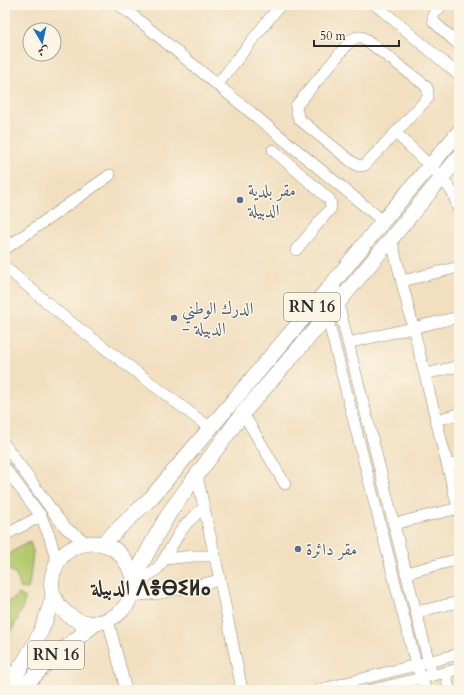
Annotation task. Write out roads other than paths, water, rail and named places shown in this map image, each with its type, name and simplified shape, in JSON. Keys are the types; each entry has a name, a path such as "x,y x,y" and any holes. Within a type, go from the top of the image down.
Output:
{"main road":[{"name":"RN 16","path":"94,544 151,498 459,132"},
{"name":"RN 16","path":"132,588 163,523 171,510 243,413 338,303 459,157"},
{"path":"232,402 243,413"},
{"path":"94,544 113,549 123,557 131,572 132,588 127,604 116,616 102,622 82,622 69,617 59,607 53,595 52,575 58,562 73,548 94,544"},
{"name":"RN 16","path":"13,686 38,639 53,595"},
{"name":"RN 16","path":"13,686 35,675 54,657 102,622"}],"street":[{"path":"119,5 383,222"},
{"path":"217,85 280,5"},
{"path":"376,5 459,75"},
{"path":"442,5 433,15 433,21 459,45"},
{"path":"357,37 362,37 426,86 428,98 396,133 366,165 359,166 299,119 296,106 351,40 357,37"},
{"path":"396,133 442,178 454,193 459,211"},
{"path":"272,150 330,200 331,208 296,250"},
{"path":"288,163 298,151"},
{"path":"5,249 110,175"},
{"path":"391,238 459,509 394,524"},
{"path":"5,267 64,317 210,428"},
{"path":"402,281 459,267"},
{"path":"333,283 428,662 425,690"},
{"path":"322,296 416,665 427,677"},
{"path":"348,343 459,317"},
{"path":"425,374 459,366"},
{"path":"243,413 285,484"},
{"path":"436,420 459,414"},
{"path":"5,445 67,529 94,544"},
{"path":"361,452 375,449"},
{"path":"448,465 459,463"},
{"path":"5,468 41,516 58,562"},
{"path":"197,476 242,690"},
{"path":"132,588 156,569 165,559 180,532 204,507"},
{"path":"5,535 41,516"},
{"path":"165,559 193,556 214,556"},
{"path":"406,572 459,559"},
{"path":"132,588 161,593 220,580"},
{"path":"416,612 459,602"},
{"path":"102,622 126,690"},
{"path":"319,690 459,654"},
{"path":"5,666 13,686"},
{"path":"372,690 459,669"},
{"path":"446,672 449,690"}],"place":[{"name":"مقر بلدية الدبيلة","path":"240,200"},
{"name":"الدرك الوطني - الدبيلة","path":"174,318"},
{"name":"مقر دائرة","path":"298,549"}],"district":[{"name":"الدبيلة ⴷⴻⴱⵉⵍⴰ","path":"151,588"}]}
